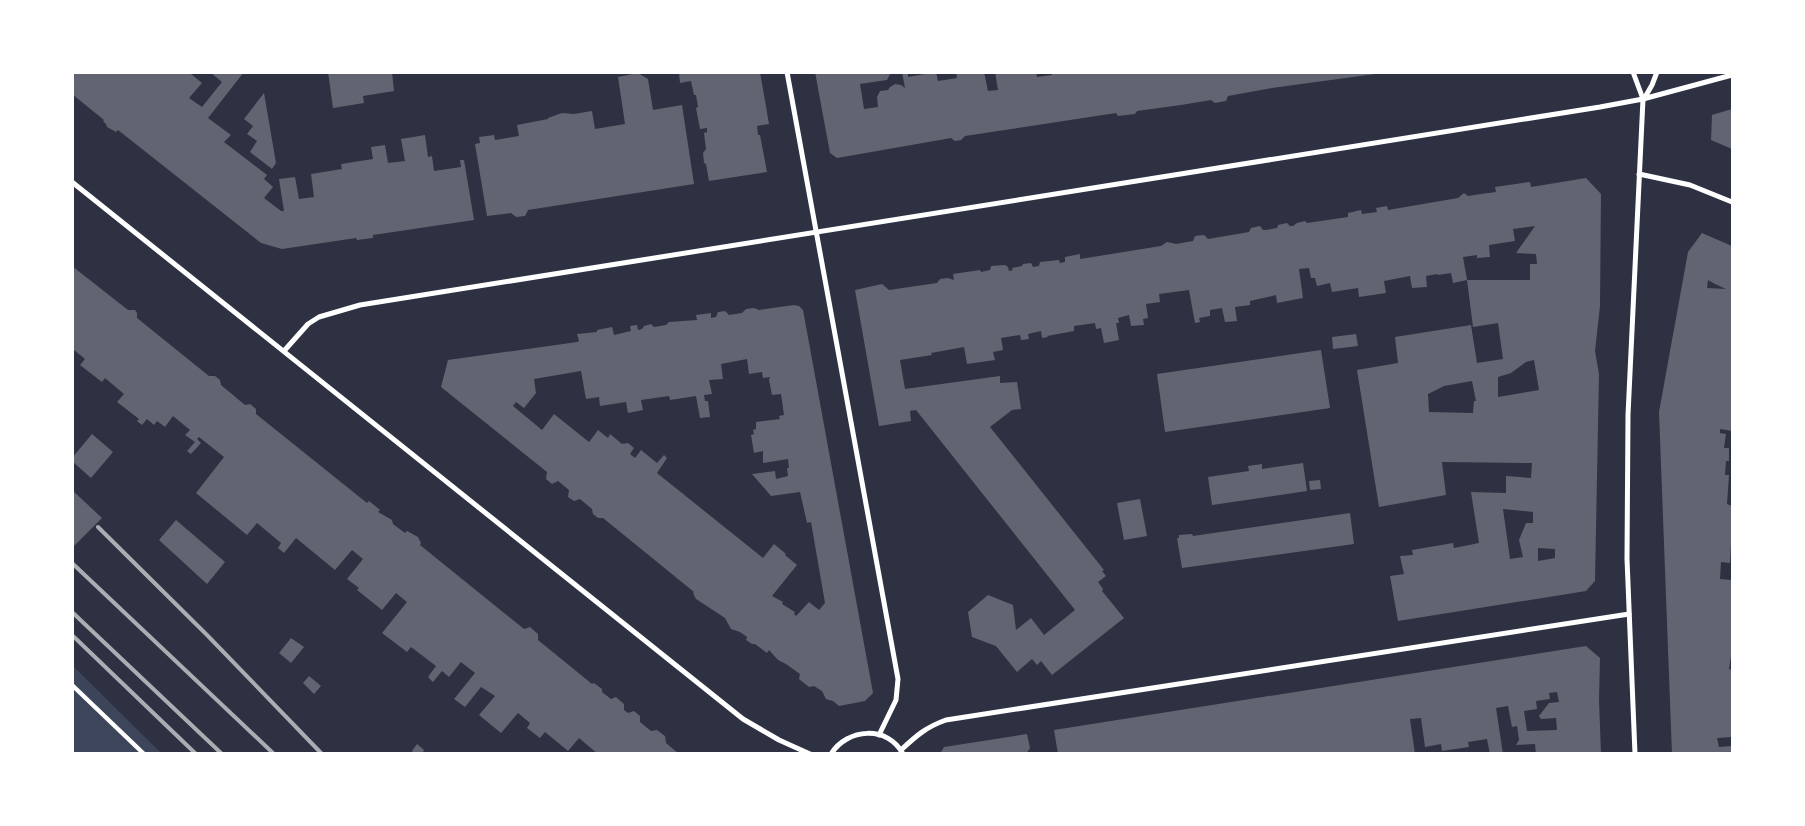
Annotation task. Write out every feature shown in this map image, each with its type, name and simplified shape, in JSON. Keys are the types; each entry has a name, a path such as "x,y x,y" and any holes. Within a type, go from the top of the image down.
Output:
{"street":[{"path":"787,72 898,679 896,700 879,734"},
{"path":"1633,72 1644,100"},
{"path":"1635,754 1627,559 1628,403 1644,100 1657,72"},
{"path":"284,351 308,324 319,318 360,305 1644,100 1732,75"},
{"path":"1639,174 1690,185 1732,202"},
{"path":"72,182 743,719 779,740 810,754"},
{"path":"831,754 836,746 848,737 864,733 879,734 887,738 902,752 915,736 930,726 946,720 1629,614"},
{"path":"72,685 144,754"}],"shaded area":[{"path":"73,666 161,753 73,753"}],"building":[{"path":"72,72 192,72 191,74 202,83 189,98 202,107 222,82 210,72 244,72 208,118 231,135 224,142 267,175 264,179 273,187 264,198 281,211 284,211 279,179 295,177 299,199 314,197 311,174 342,169 341,164 373,159 371,147 385,145 388,163 405,161 401,139 425,135 428,157 432,156 434,171 461,167 460,160 464,160 474,220 373,235 373,238 357,240 356,238 282,249 261,243 118,130 116,132 107,127 104,120 72,94"},
{"path":"328,72 392,72 394,91 363,96 364,103 333,108"},
{"path":"679,72 760,72 769,124 757,126 767,172 709,181 703,153 706,149 704,133 707,132 707,128 700,129 696,108 698,107 696,95 694,95 691,81 680,83"},
{"path":"815,72 891,72 887,80 860,84 864,109 878,107 877,97 880,91 888,90 895,84 905,88 902,72 908,72 908,77 936,72 938,81 957,78 956,72 984,72 988,91 998,90 995,72 1036,72 1037,77 1052,75 1052,72 1375,74 1272,88 1228,96 1226,101 1215,103 1211,100 1137,111 1135,114 1118,116 1116,113 965,136 961,140 955,141 951,138 837,158 830,153"},
{"path":"638,73 648,79 653,110 682,105 694,184 528,210 525,216 516,217 511,213 487,216 475,144 480,143 479,137 494,135 495,140 519,136 517,125 548,119 562,113 574,114 592,111 595,129 625,124 618,77"},
{"path":"264,93 276,163 272,169 250,152 257,141 247,134 253,126 244,119"},
{"path":"1732,109 1732,149 1711,140 1712,115"},
{"path":"1586,178 1601,194 1600,306 1595,351 1599,374 1595,581 1586,591 1398,621 1390,576 1404,574 1400,556 1413,555 1412,550 1453,543 1454,548 1479,543 1471,492 1506,493 1506,476 1531,478 1532,463 1442,462 1446,495 1379,507 1357,370 1398,363 1395,337 1471,325 1477,363 1503,359 1498,323 1473,327 1467,280 1453,283 1451,273 1426,276 1427,287 1412,288 1410,276 1384,281 1386,293 1359,297 1358,288 1332,292 1330,283 1317,286 1315,278 1311,278 1309,268 1299,269 1303,298 1277,303 1276,295 1250,301 1250,305 1235,307 1237,321 1225,322 1222,308 1210,310 1210,316 1199,318 1200,322 1195,323 1189,290 1159,294 1160,302 1146,304 1148,318 1143,319 1144,325 1131,326 1129,315 1118,318 1119,323 1116,323 1119,340 1104,343 1101,328 1096,329 1095,323 1074,326 1074,331 1042,338 1041,331 1028,334 1029,339 1021,340 1020,335 1001,338 1003,350 993,352 995,360 967,364 964,347 900,360 905,389 1000,376 1000,383 1017,382 1021,409 1012,410 990,427 1104,570 1102,571 1106,576 1098,582 1103,589 1102,591 1124,618 1052,675 1041,661 1037,665 1032,659 1017,672 996,646 972,637 968,612 988,595 1013,605 1016,630 1031,618 1044,635 1075,610 916,410 910,411 911,421 879,426 855,290 882,284 889,290 937,283 940,279 948,278 954,280 953,274 980,270 981,272 990,270 991,266 1005,265 1009,271 1023,264 1031,263 1033,267 1039,266 1040,262 1059,260 1060,263 1065,262 1065,257 1080,254 1080,259 1161,246 1167,242 1176,244 1193,241 1195,236 1204,235 1208,239 1249,232 1251,228 1260,226 1263,230 1266,230 1277,228 1278,225 1287,223 1293,226 1305,221 1307,223 1348,217 1348,213 1361,210 1362,214 1377,212 1376,208 1387,206 1388,210 1458,198 1464,193 1468,196 1496,192 1495,187 1530,182 1531,187","holes":["1535,226 1516,253 1536,254 1537,264 1530,264 1530,280 1467,280 1463,257 1477,255 1477,258 1490,257 1489,245 1515,241 1513,229","1534,360 1539,390 1498,397 1498,377 1511,373 1526,362","1472,381 1476,401 1474,401 1473,413 1429,412 1428,394 1444,386","1503,509 1533,512 1533,523 1526,523 1519,540 1523,557 1510,559","1538,548 1555,549 1555,558 1538,561"]},
{"path":"1702,233 1732,246 1732,431 1720,429 1720,433 1726,434 1724,448 1729,448 1729,461 1726,461 1725,475 1729,475 1727,504 1732,506 1732,543 1730,563 1721,562 1720,579 1732,580 1732,650 1729,669 1732,670 1732,737 1717,738 1719,747 1732,746 1732,754 1672,754 1659,412 1688,252","holes":["1708,280 1726,289 1707,288"]},
{"path":"72,266 128,310 135,310 137,318 209,376 215,376 220,380 221,385 245,405 250,404 256,409 256,414 367,503 369,501 380,510 378,512 392,520 393,524 405,533 407,531 418,537 420,545 524,629 530,627 538,634 538,640 592,684 594,683 602,689 602,692 611,699 616,697 624,704 624,710 628,713 634,711 640,716 640,722 651,731 657,730 665,736 666,743 679,754 598,754 579,738 568,751 545,732 540,738 527,728 530,723 518,713 501,733 479,715 495,696 481,687 465,707 454,699 475,673 461,662 449,677 442,671 433,682 428,677 436,666 411,647 407,652 382,633 407,602 396,593 382,610 357,590 359,588 347,579 363,559 352,550 335,570 296,538 284,553 278,548 281,543 257,523 247,535 196,493 224,457 199,437 197,439 201,443 191,454 187,451 195,442 185,435 190,430 173,416 165,427 157,421 154,425 147,419 142,425 137,421 139,419 117,402 124,394 105,378 102,382 80,365 85,359 74,350 72,352"},
{"path":"794,305 799,306 803,310 873,693 865,701 839,706 833,701 826,699 822,691 814,686 809,687 799,679 800,674 778,660 769,650 767,653 746,640 747,637 740,632 731,629 725,618 696,599 694,592 603,518 598,518 593,514 592,509 580,499 574,501 568,497 569,490 558,481 552,484 546,479 547,472 441,387 448,360 577,342 579,341 577,334 597,332 597,330 612,327 614,335 631,331 630,326 637,325 638,330 651,324 654,327 666,325 669,322 697,320 696,315 711,313 711,318 716,317 718,312 725,311 729,315 742,313 746,309 754,308 759,310","holes":["747,359 749,374 762,372 763,378 770,377 772,395 781,394 784,415 779,416 780,419 756,422 756,429 753,430 754,434 751,435 754,453 763,451 763,463 788,459 789,468 787,468 788,476 776,479 775,471 752,474 771,496 800,492 807,523 811,522 825,603 819,610 809,602 796,616 795,612 772,596 797,565 774,544 763,558 657,473 667,458 664,455 657,463 641,450 635,458 630,454 634,448 628,443 622,444 610,434 608,438 598,430 589,442 554,414 542,430 513,406 516,402 524,408 536,393 534,379 581,371 586,399 599,397 600,406 626,402 628,413 643,410 641,400 669,396 670,400 696,396 700,418 710,417 708,401 705,401 704,395 712,394 709,380 723,379 721,364"]},
{"path":"1356,334 1358,346 1333,349 1332,337"},
{"path":"1321,350 1330,408 1165,432 1157,374"},
{"path":"92,434 113,452 91,478 72,461 72,458"},
{"path":"1303,463 1307,491 1212,505 1208,477 1249,471 1248,466 1262,464 1262,469"},
{"path":"1320,480 1321,489 1310,490 1309,481"},
{"path":"72,490 102,518 72,548"},
{"path":"1140,499 1147,536 1124,540 1117,503"},
{"path":"1350,513 1354,544 1182,568 1177,538 1179,538 1179,535 1192,534 1193,536"},
{"path":"176,520 225,562 207,584 159,540"},
{"path":"291,638 304,647 291,663 279,653"},
{"path":"1586,646 1600,658 1601,754 1536,754 1535,744 1516,745 1519,740 1517,726 1512,727 1508,706 1496,708 1503,754 1490,754 1487,739 1468,742 1469,747 1442,751 1441,744 1425,747 1421,718 1410,719 1415,754 1058,754 1054,730","holes":["1557,692 1559,702 1549,703 1539,716 1541,719 1556,718 1557,730 1527,731 1524,711 1537,709 1536,701 1550,699 1549,693"]},
{"path":"309,676 321,686 314,694 303,683"},
{"path":"1027,734 1030,748 1026,754 940,754 944,747"},
{"path":"417,744 424,750 422,754 415,754 412,751"}],"railway":[{"path":"98,527 207,635 322,754"},
{"path":"72,563 274,754"},
{"path":"72,612 222,754"},
{"path":"72,635 196,754"}]}
